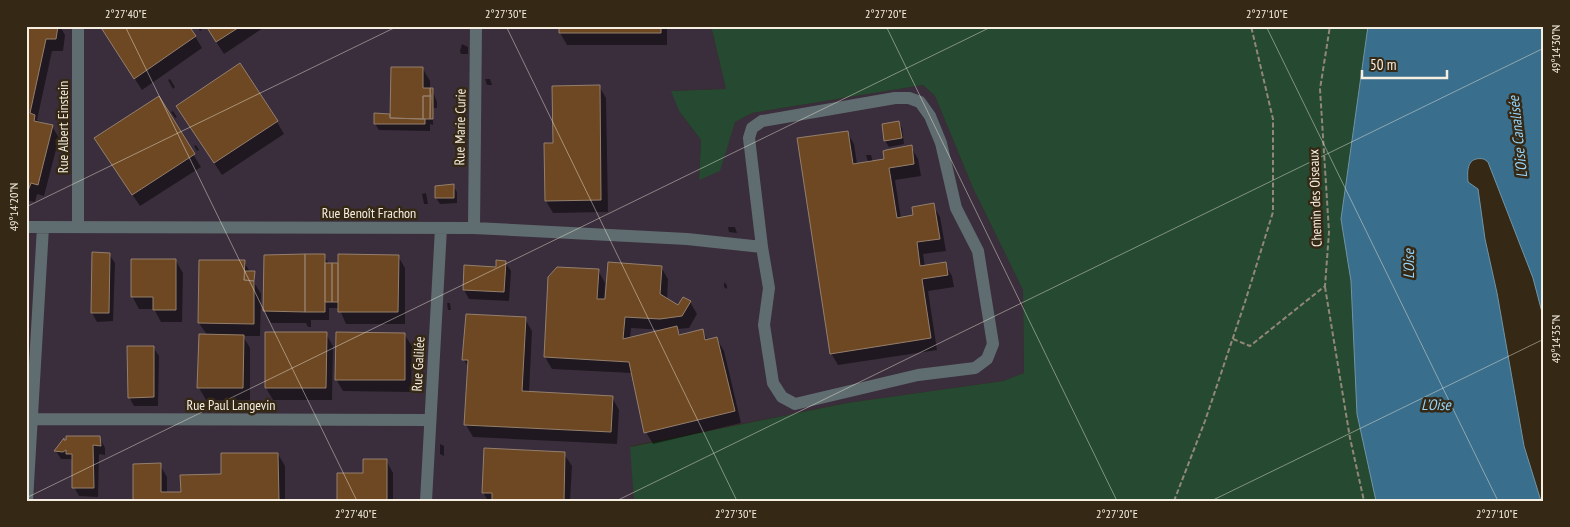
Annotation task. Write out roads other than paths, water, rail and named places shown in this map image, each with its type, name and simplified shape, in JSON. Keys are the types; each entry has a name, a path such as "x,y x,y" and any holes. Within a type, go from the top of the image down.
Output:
{"street":[{"name":"Rue Albert Einstein","path":"78,26 78,227"},
{"name":"Rue Marie Curie","path":"474,228 476,26"},
{"path":"895,98 909,98 920,102 930,116 941,143 956,208 978,251 993,344 987,359 975,368 918,375 795,404 782,397 774,383 764,325 769,288 762,247 749,138 752,128 762,121 895,98"},
{"name":"Rue Benoît Frachon","path":"26,227 474,228 687,239 762,247"},
{"path":"27,501 43,227"},
{"name":"Rue Galilée","path":"426,501 441,228"},
{"name":"Rue Paul Langevin","path":"32,419 430,420"}],"water":[{"name":"L’Oise","path":"1368,26 1544,26 1544,320 1533,278 1488,162 1484,159 1474,160 1469,165 1468,173 1468,182 1478,189 1485,239 1497,293 1524,446 1541,501 1376,501 1357,414 1351,281 1341,219"}],"water label":[{"name":"L'Oise Canalisée","path":"1518,137"},
{"name":"L'Oise","path":"1409,264"}]}
